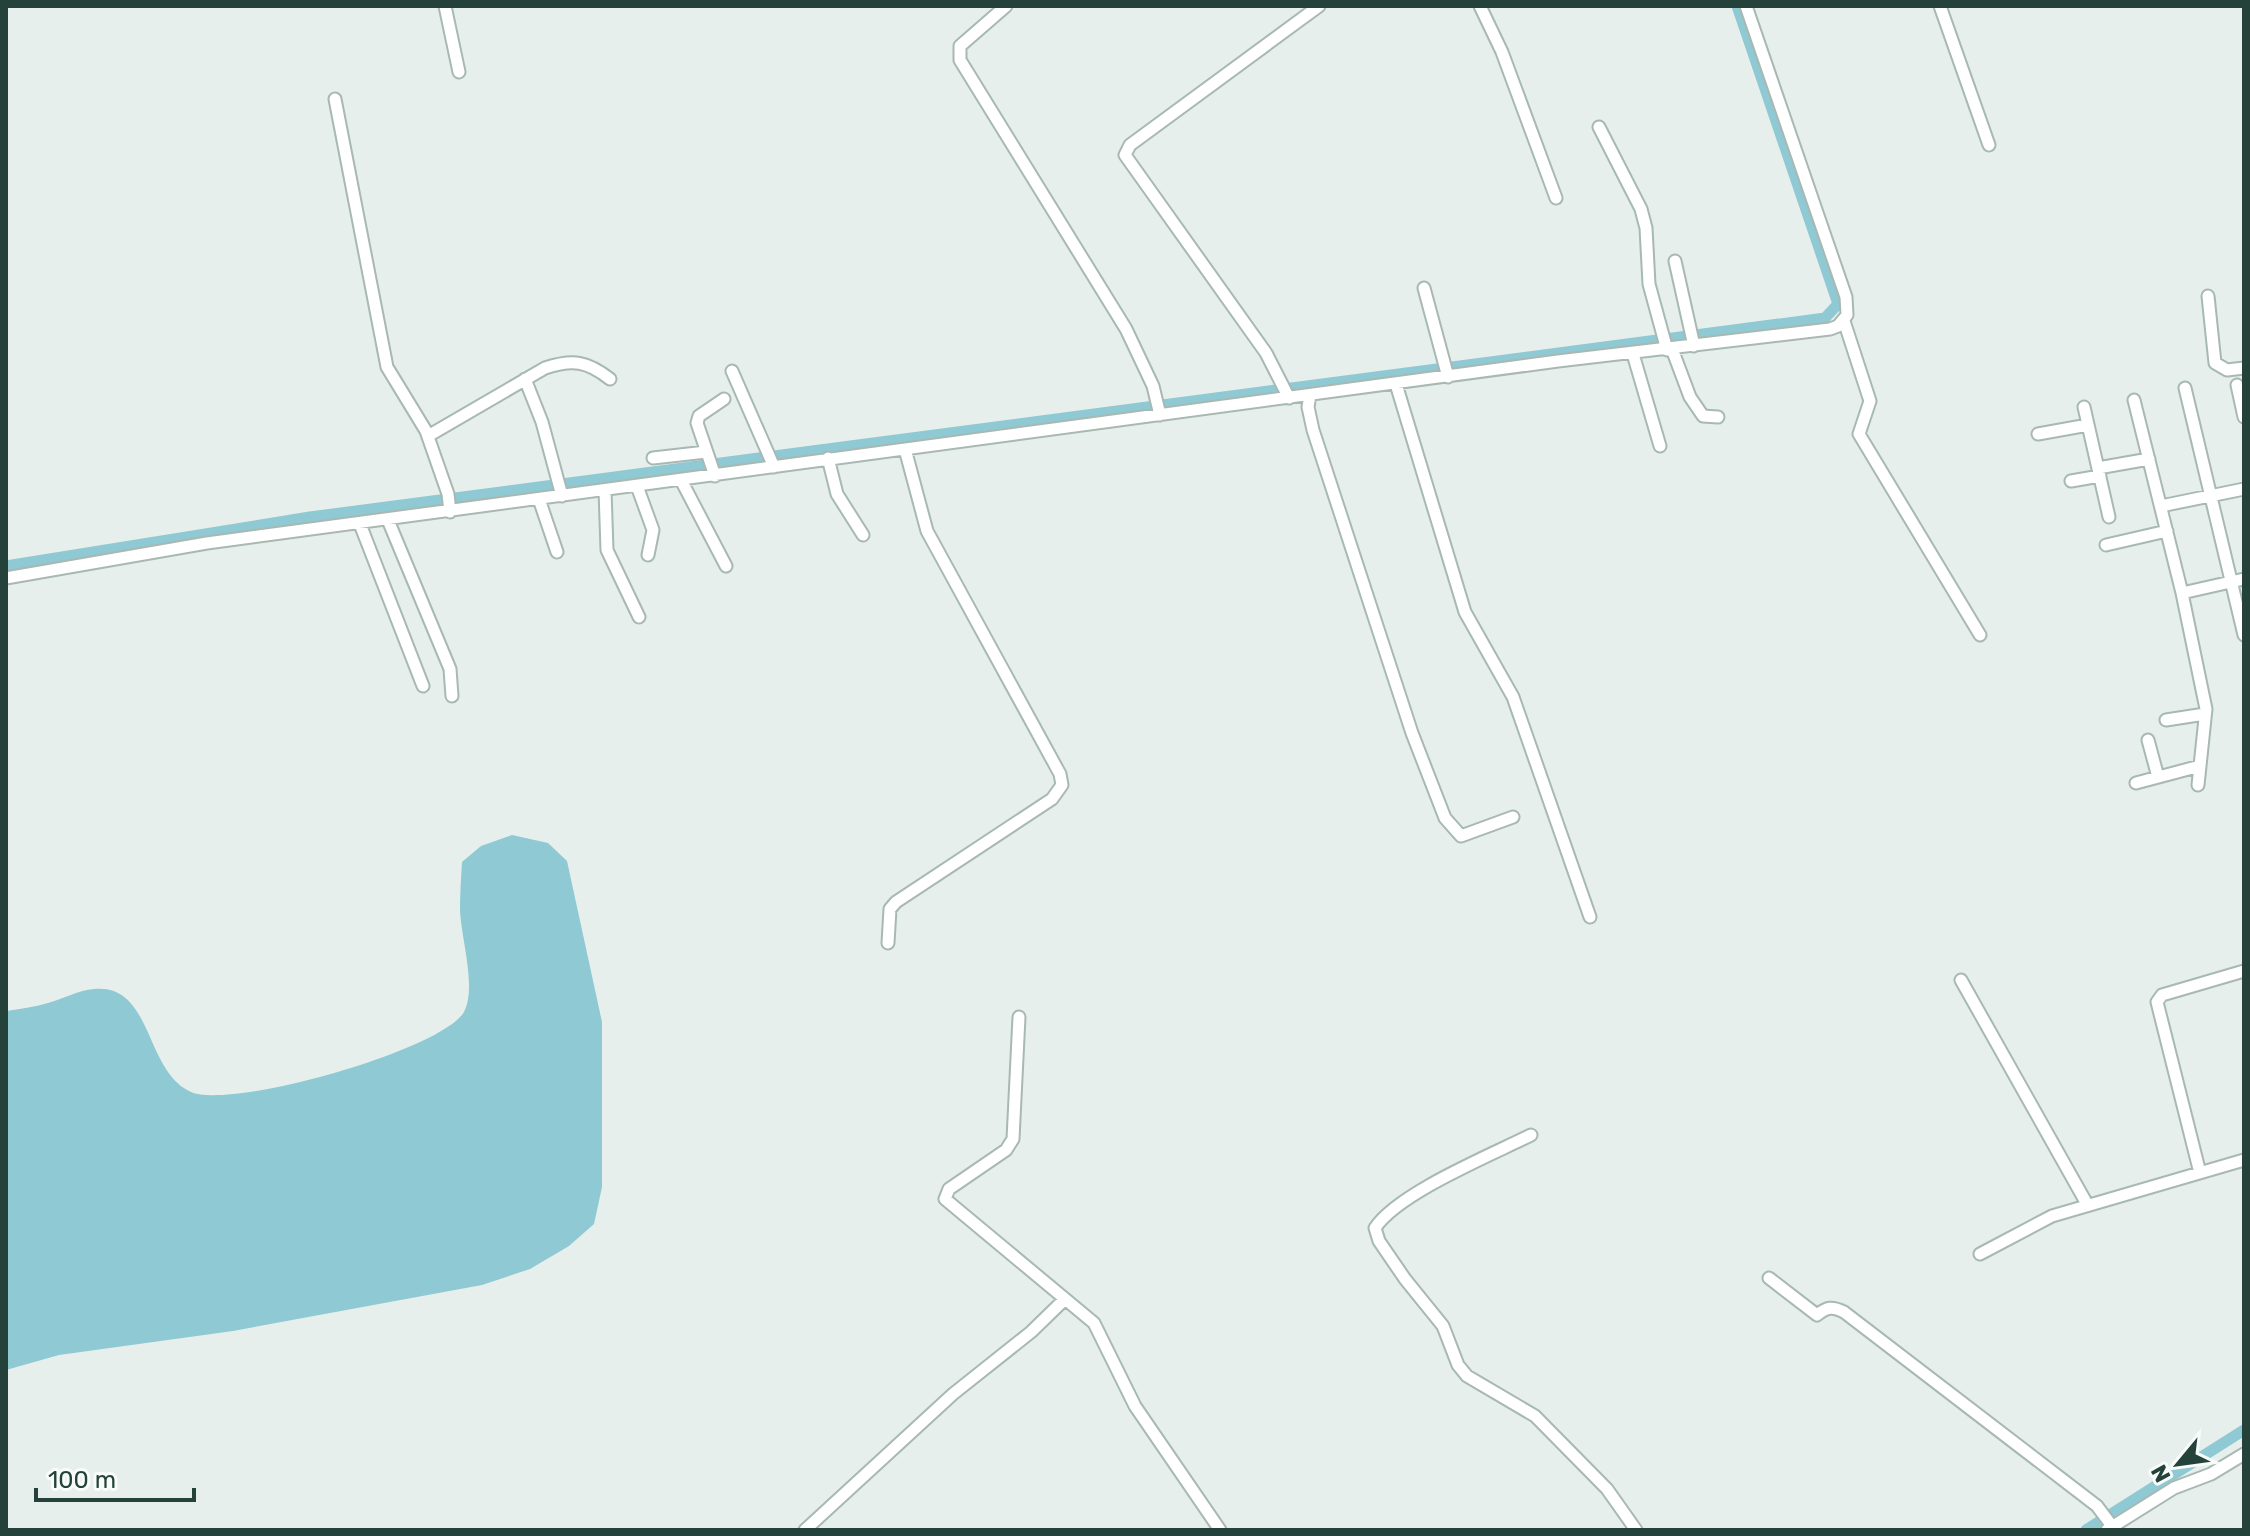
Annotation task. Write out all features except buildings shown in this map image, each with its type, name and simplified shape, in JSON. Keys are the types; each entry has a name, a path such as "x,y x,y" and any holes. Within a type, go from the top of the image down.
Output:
{"street":[{"path":"445,6 459,72"},
{"path":"1006,6 960,46 960,60 1126,329 1159,408"},
{"path":"1288,395 1283,380 1125,155 1130,145 1319,6"},
{"path":"1480,6 1502,52 1556,198"},
{"path":"6,578 207,543 388,520 449,503 539,499 560,487 605,490 905,449 1159,408 1310,395 1448,374 1633,354 1667,344 1694,346 1830,329 1844,321 1847,315 1846,297 1746,6"},
{"path":"1940,6 1989,145"},
{"path":"335,99 387,367 428,436 449,503"},
{"path":"1599,127 1641,209 1646,228 1649,284 1667,344 1696,406 1703,416 1718,417"},
{"path":"1675,261 1694,346"},
{"path":"1424,288 1448,374"},
{"path":"2208,296 2215,363 2219,368 2244,368"},
{"path":"1844,321 1870,401 1859,434 1980,635"},
{"path":"1633,354 1660,446"},
{"path":"428,436 545,368 576,361 590,363 610,379"},
{"path":"732,371 774,467"},
{"path":"525,379 542,422 560,487"},
{"path":"1396,384 1465,612 1513,697 1590,917"},
{"path":"2237,385 2244,417"},
{"path":"2185,388 2211,496 2238,581 2244,635"},
{"path":"1310,395 1308,407 1313,430 1412,733 1445,818 1461,836 1513,817"},
{"path":"715,476 699,432 699,416 724,399"},
{"path":"2134,400 2182,593 2205,714 2198,785"},
{"path":"2084,407 2109,517"},
{"path":"2038,434 2088,425"},
{"path":"888,943 890,909 896,902 1052,799 1062,785 1060,774 927,531 905,449"},
{"path":"653,458 706,452"},
{"path":"828,458 837,494 863,535"},
{"path":"2071,481 2149,459"},
{"path":"681,480 726,566"},
{"path":"637,486 653,530 648,555"},
{"path":"2161,506 2244,489"},
{"path":"605,490 607,550 639,617"},
{"path":"539,499 557,552"},
{"path":"388,520 450,669 452,696"},
{"path":"360,524 423,686"},
{"path":"2106,545 2167,531"},
{"path":"2182,593 2238,581"},
{"path":"2166,720 2205,714"},
{"path":"2148,740 2158,777"},
{"path":"2136,783 2200,766"},
{"path":"2200,1173 2157,1002 2162,995 2244,971"},
{"path":"1961,980 2087,1204"},
{"path":"1019,1017 1013,1139 1006,1150 949,1189 945,1199 1065,1299 1102,1334 1118,1378 1220,1530"},
{"path":"1531,1135 1406,1200 1383,1216 1375,1228 1379,1241 1405,1279 1443,1326 1458,1365 1467,1376 1535,1416 1607,1489 1636,1530"},
{"path":"1980,1254 2052,1216 2244,1160"},
{"path":"1769,1278 1817,1315 1825,1308 1834,1307 1844,1312 2097,1506 2108,1525 2174,1488 2211,1474 2244,1454"},
{"path":"805,1530 953,1394 1031,1332 1065,1299"}],"water":[{"path":"512,835 548,843 567,861 602,1022 602,1187 594,1224 569,1246 530,1269 482,1285 233,1331 59,1355 6,1370 6,1011 88,990 113,991 127,1000 138,1013 164,1066 176,1081 191,1092 213,1095 289,1085 378,1059 448,1027 464,1012 469,990 460,910 462,862 481,846"}],"waterway":[{"path":"6,566 310,517 1825,318 1838,304 1737,6"},
{"path":"2086,1530 2244,1430"}]}
